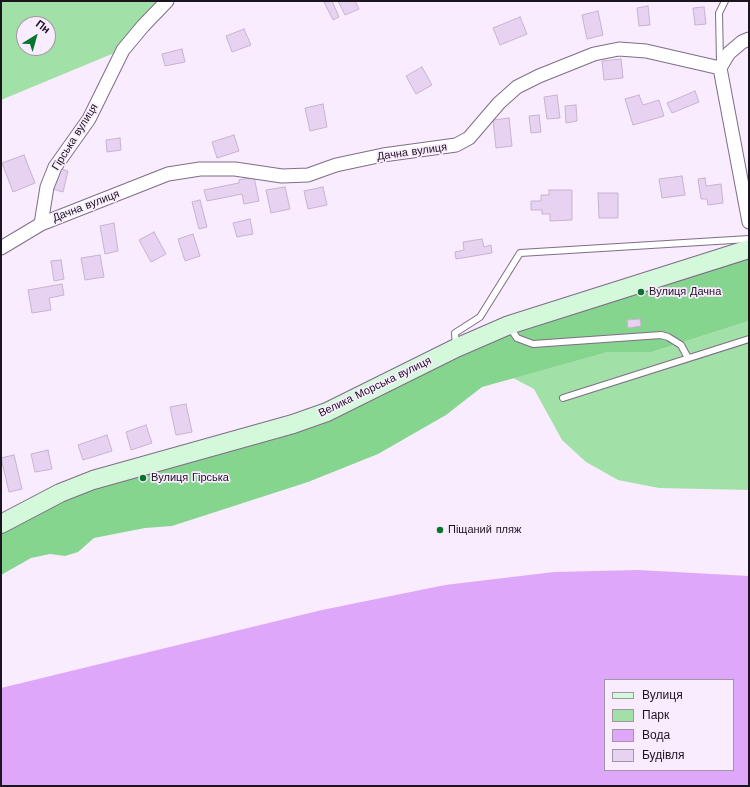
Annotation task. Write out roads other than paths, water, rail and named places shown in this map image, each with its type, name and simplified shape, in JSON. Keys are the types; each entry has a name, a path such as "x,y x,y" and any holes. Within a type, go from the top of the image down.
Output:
{"street":[{"name":"Гірська вулиця","path":"41,224 47,187 54,167 89,119 123,50 143,26 168,1"},
{"path":"747,39 729,53 720,68 749,222"},
{"name":"Дачна вулиця","path":"41,224 168,174 200,169 235,169 282,176 308,175 336,165 383,155 456,145 470,138 499,103 517,86 594,54 619,49 646,51 720,68"},
{"path":"1,248 41,224"},
{"name":"Велика Морська вулиця","path":"1,524 60,493 93,480 292,424 328,412 456,348 509,325 749,249"}],"lane":[{"path":"720,68 719,13 725,1"},
{"path":"456,348 455,333 480,317 520,253 749,239"},
{"path":"509,325 518,338 533,344 661,335 668,337 681,345 688,358"},
{"path":"563,398 749,339"}],"water":[{"path":"638,570 749,576 749,786 1,786 1,688 322,610 445,585 554,572"}],"place":[{"name":"Вулиця Дачна","path":"641,292"},
{"name":"Вулиця Гірська","path":"143,478"},
{"name":"Піщаний пляж","path":"440,530"}]}
